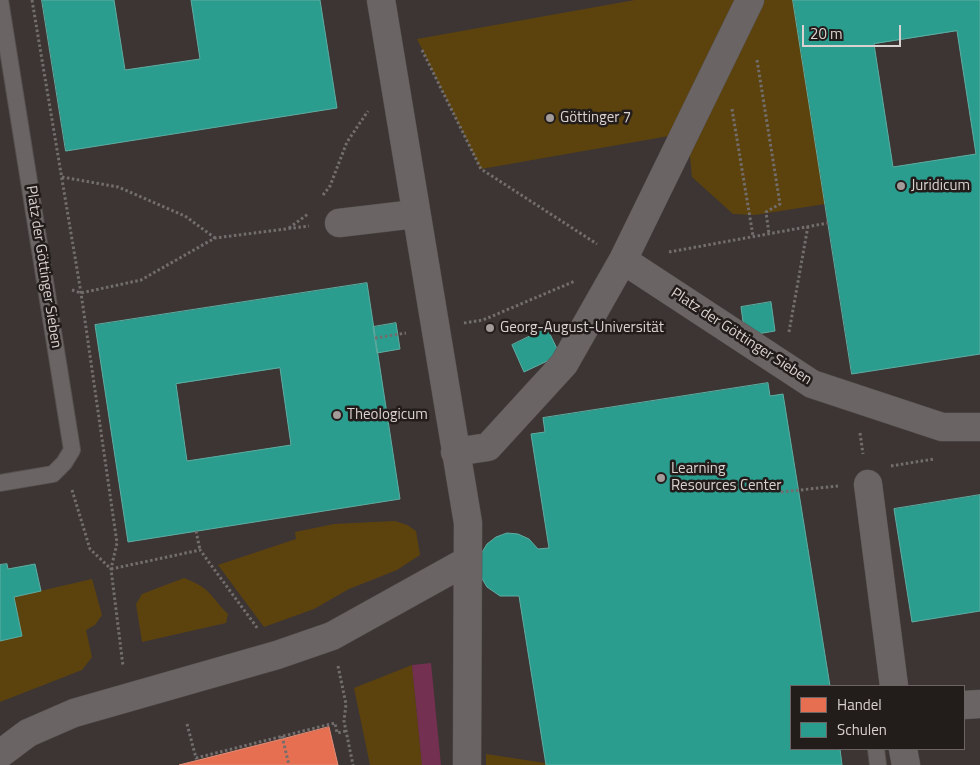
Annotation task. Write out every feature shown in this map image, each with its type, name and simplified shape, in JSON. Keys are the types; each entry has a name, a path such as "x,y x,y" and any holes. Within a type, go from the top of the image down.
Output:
{"street":[{"path":"380,0 468,523 469,660 467,765"},
{"path":"455,452 488,447 564,364 623,260 750,0"},
{"path":"339,222 415,214"},
{"name":"Platz der Göttinger Sieben","path":"623,260 812,384 942,427 980,428"},
{"path":"876,476 894,685"},
{"path":"0,754 28,733 74,713 277,655 332,636 467,561"},
{"path":"965,705 980,704"},
{"path":"903,750 906,765"}],"lane":[{"name":"Platz der Göttinger Sieben","path":"0,0 72,450 64,464"},
{"path":"0,483 53,474 64,464"},
{"path":"876,750 878,765"}],"path":[{"path":"32,0 81,294 117,543 111,569 126,697"},
{"path":"421,48 481,169 623,260 828,222"},
{"path":"755,53 780,204 766,212 769,234"},
{"path":"319,200 330,186 347,142 393,73"},
{"path":"731,102 753,236"},
{"path":"62,177 118,187 185,216 214,238"},
{"path":"289,228 308,215 313,208"},
{"path":"45,281 81,294 141,280 214,238 339,222"},
{"path":"783,365 808,226"},
{"path":"464,323 484,320 579,279"},
{"path":"876,476 942,457"},
{"path":"64,464 90,549 111,569"},
{"path":"196,531 200,550 277,655"},
{"path":"111,569 200,550"},
{"path":"332,636 346,704 344,721 353,765"},
{"path":"187,724 196,758 335,723 337,733 346,731"},
{"path":"282,736 289,765"}],"shaded area":[{"path":"635,0 738,0 669,136 481,169 417,39"},
{"path":"763,0 793,0 825,204 755,215 733,214 692,177 689,147"},
{"path":"395,521 407,525 416,531 420,555 397,570 349,589 314,609 264,627 218,565 296,539 295,532 334,524"},
{"path":"184,578 200,585 209,593 228,614 226,623 142,642 136,604 142,594"},
{"path":"92,579 102,615 95,625 86,630 92,657 82,670 0,702 0,641 22,636 14,597"},
{"path":"431,663 441,765 422,765 412,665"},
{"path":"412,665 422,765 370,765 354,688"},
{"path":"486,754 545,763 546,765 486,765"}],"building: Handel":[{"path":"329,727 338,765 179,765 282,739"}],"building: Schulen":[{"path":"42,0 114,0 125,70 200,59 191,0 320,0 337,108 66,151"},
{"name":"Juridicum","path":"793,0 980,0 980,354 852,374","holes":["957,31 976,154 893,167 874,44"]},
{"name":"Theologicum","path":"367,283 400,499 128,542 95,325","holes":["280,368 291,445 187,461 176,384"]},
{"path":"771,302 775,331 745,336 741,307"},
{"path":"396,323 400,349 377,353 373,327"},
{"path":"547,328 560,355 524,372 512,345"},
{"path":"768,383 770,396 783,394 830,685 790,685 790,750 840,750 842,765 546,765 519,596 500,596 487,587 481,577 481,554 487,544 496,537 507,533 518,534 529,539 538,549 549,548 531,434 545,432 543,418"},
{"path":"980,495 980,611 912,622 894,509"},
{"path":"7,564 8,569 35,564 41,591 14,597 22,636 0,641 0,565"}],"place":[{"name":"Göttinger 7","path":"550,118"},
{"name":"Juridicum","path":"901,186"},
{"name":"Georg-August-Universität","path":"490,328"},
{"name":"Theologicum","path":"337,415"},
{"name":"Learning Resources Center","path":"661,478"}]}
